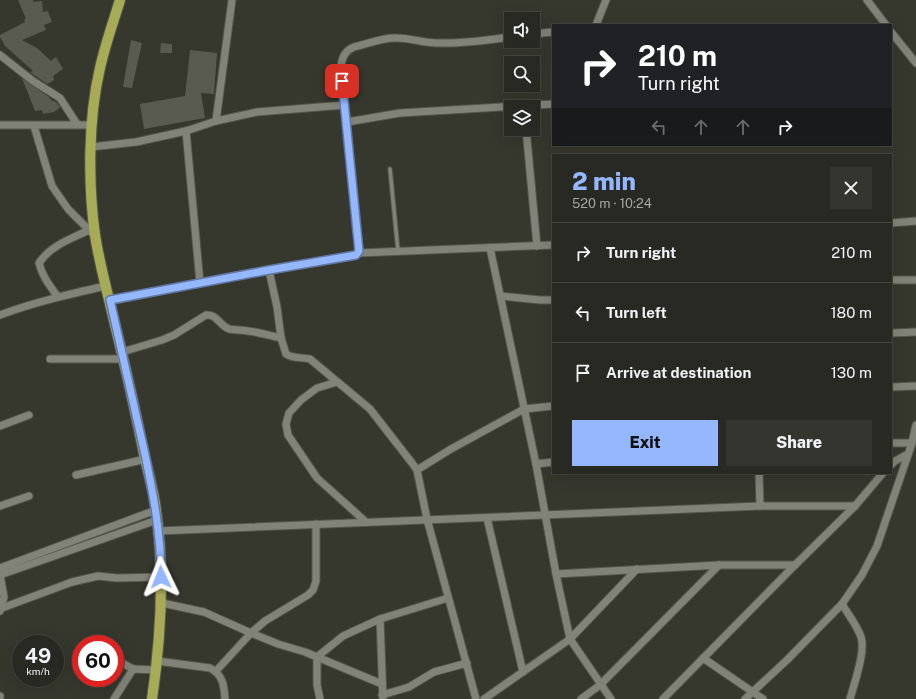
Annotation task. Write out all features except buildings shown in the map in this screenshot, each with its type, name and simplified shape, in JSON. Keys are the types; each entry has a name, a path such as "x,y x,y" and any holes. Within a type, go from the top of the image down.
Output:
{"main road":[{"path":"120,0 99,70 92,125 91,147 93,233 123,355 157,515 162,603 157,666 152,699"}],"street":[{"path":"216,121 232,0"},
{"path":"596,24 606,0"},
{"path":"867,0 885,24"},
{"path":"540,33 552,32"},
{"path":"892,33 916,63"},
{"path":"358,253 341,66 342,60 350,49 390,38 404,38 437,43 475,42 504,38"},
{"path":"0,55 33,81 60,98 77,124"},
{"path":"540,105 552,104"},
{"path":"91,147 136,142 186,131 216,121 257,112 345,105"},
{"path":"347,122 400,113 504,107"},
{"path":"0,125 92,125"},
{"path":"34,126 52,186 68,209 93,233 52,248 44,255 39,263 40,270 58,297"},
{"path":"186,131 200,283"},
{"path":"527,136 537,246"},
{"path":"892,223 916,222"},
{"path":"110,300 269,270 354,256 358,253 552,245"},
{"path":"490,248 536,464 556,574 570,639 611,699"},
{"path":"269,270 277,306 284,351 288,356 302,357 310,360 370,409 417,470 427,519 476,699"},
{"path":"892,280 916,280"},
{"path":"0,315 24,306 106,286"},
{"path":"501,296 552,300"},
{"path":"50,359 123,355 174,335 206,314 212,314 220,324 229,329 249,331 281,338"},
{"path":"892,332 916,332"},
{"path":"337,382 317,388 301,400 289,413 286,424 288,435 317,478 366,522"},
{"path":"892,387 916,386"},
{"path":"417,470 524,408 552,406"},
{"path":"0,426 29,415"},
{"path":"745,699 787,660 842,604 862,575 877,546 912,443 916,425"},
{"path":"892,443 912,443"},
{"path":"892,464 908,454"},
{"path":"76,475 146,459"},
{"path":"536,464 552,462"},
{"path":"759,474 760,506"},
{"path":"663,699 795,564 855,506 882,474"},
{"path":"0,506 28,496"},
{"path":"158,531 760,506 855,506"},
{"path":"0,568 157,515"},
{"path":"1,609 4,597 0,575 157,515"},
{"path":"487,518 523,672"},
{"path":"216,671 251,633 265,622 308,595 313,590 316,581 316,524"},
{"path":"556,574 719,565 795,564"},
{"path":"581,699 600,685 719,565"},
{"path":"484,699 570,639 637,570"},
{"path":"1,609 72,582 98,576 118,578 161,577"},
{"path":"317,657 343,636 380,619 448,598"},
{"path":"162,603 204,612 251,633 317,657 382,684"},
{"path":"842,604 862,641 860,662 850,699"},
{"path":"380,619 382,697 409,687 434,672 467,663"},
{"path":"317,657 317,685 320,699"},
{"path":"703,658 763,699"},
{"path":"124,664 134,669 157,666 210,668 221,676 225,699"},
{"path":"114,699 134,669"}],"lane":[{"path":"390,169 398,251"}],"route":[{"path":"161,577 156,510 110,300 356,255 359,251 342,81"}]}
